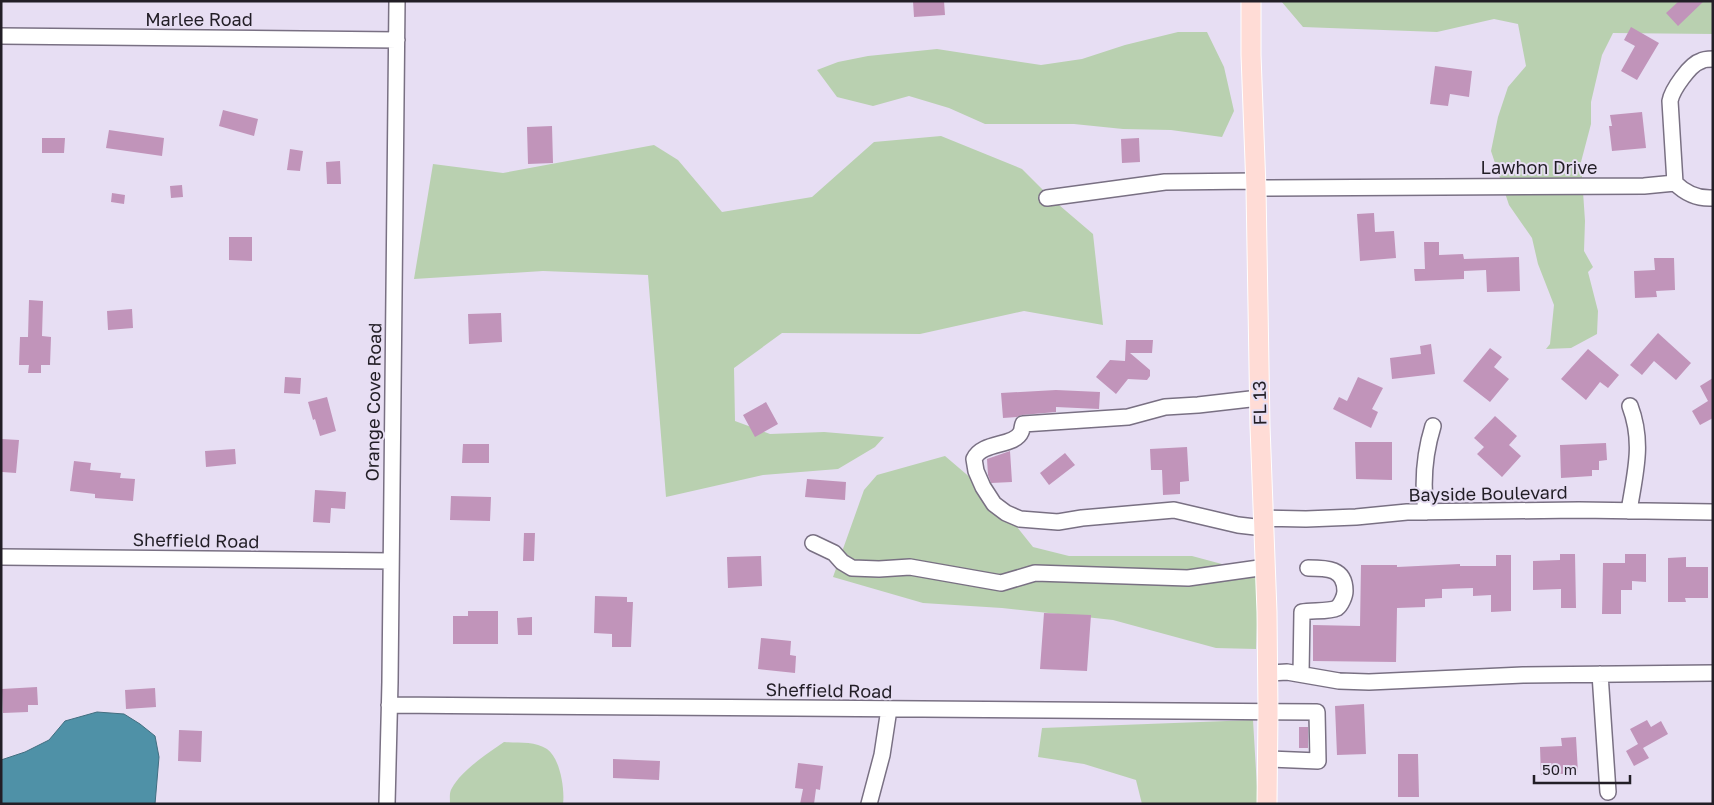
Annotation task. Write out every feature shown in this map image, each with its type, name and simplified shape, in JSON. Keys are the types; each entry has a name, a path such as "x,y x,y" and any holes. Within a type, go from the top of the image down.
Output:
{"main road":[{"name":"FL 13","path":"1251,1 1259,398 1266,567 1268,673 1267,804"}],"street":[{"name":"Orange Cove Road","path":"387,804 397,1"},
{"name":"Marlee Road","path":"1,36 397,40"},
{"path":"1713,58 1699,61 1692,67 1678,83 1670,101 1675,183 1694,196 1705,199 1713,198"},
{"name":"Lawhon Drive","path":"1046,198 1165,182 1256,185 1644,186 1675,183"},
{"name":"Bayside Boulevard","path":"1259,398 1164,407 1128,417 1022,424 1019,435 980,450 974,459 976,471 983,487 994,504 1006,513 1020,519 1058,522 1082,518 1174,510 1238,525 1406,512 1713,512"},
{"path":"1630,406 1636,421 1638,451 1630,511"},
{"path":"1426,512 1424,468 1428,442 1433,426"},
{"path":"814,543 834,553 842,562 852,568 879,569 910,566 1002,583 1035,573 1188,578 1266,567"},
{"name":"Sheffield Road","path":"1,557 390,561"},
{"path":"1301,674 1302,612 1333,610 1338,607 1346,594 1342,576 1323,568 1308,568"},
{"path":"1268,673 1287,672 1339,681 1369,682 1523,676 1713,673"},
{"path":"1600,674 1608,792"},
{"name":"Sheffield Road","path":"389,705 1317,712 1318,761 1266,759"},
{"path":"869,804 882,755 889,709"}],"green space":[{"path":"1281,1 1713,1 1713,34 1613,33 1602,55 1591,102 1591,124 1581,162 1585,221 1584,251 1593,267 1588,272 1598,311 1597,334 1571,348 1546,349 1550,344 1554,305 1538,264 1532,238 1509,205 1491,151 1498,117 1508,87 1526,66 1518,24 1494,19 1437,32 1303,27"},
{"path":"1178,32 1207,32 1224,67 1234,111 1222,137 1171,130 1123,129 1074,124 985,124 949,108 909,96 873,106 837,97 817,70 838,62 868,56 937,49 1041,65 1082,59 1125,45"},
{"path":"941,136 1022,169 1052,199 1093,234 1103,325 1024,311 920,334 782,333 734,368 735,421 770,434 824,432 884,437 875,447 838,469 763,475 666,497 648,275 543,271 414,279 433,164 503,173 654,145 678,160 722,212 812,197 874,142"},
{"path":"945,456 993,497 1033,547 1069,556 1192,556 1259,574 1256,649 1216,648 1113,620 1002,608 923,603 833,577 864,490 877,475"},
{"path":"1253,720 1258,804 1142,804 1136,780 1084,764 1038,757 1042,728"},
{"path":"504,742 542,746 552,753 561,774 563,804 450,804 451,790 462,775"}],"water":[{"path":"97,712 124,714 155,736 159,757 155,804 1,804 1,760 25,752 49,740 65,721"}],"building":[{"path":"913,1 944,1 945,15 914,17"},
{"path":"1679,1 1704,1 1678,26 1666,13"},
{"path":"1631,27 1659,43 1637,80 1621,71 1635,46 1624,40"},
{"path":"1435,66 1472,71 1469,97 1450,94 1448,106 1430,104"},
{"path":"223,110 258,119 254,136 219,126"},
{"path":"1642,112 1646,148 1612,151 1609,126 1612,126 1610,115"},
{"path":"552,126 553,163 528,164 527,127"},
{"path":"109,130 164,138 162,156 106,148"},
{"path":"42,138 65,138 64,153 42,153"},
{"path":"1139,138 1140,162 1122,163 1121,139"},
{"path":"290,149 303,151 300,171 287,170"},
{"path":"340,161 341,184 327,184 326,162"},
{"path":"182,185 183,197 171,198 170,186"},
{"path":"112,193 125,195 124,204 111,202"},
{"path":"1374,213 1375,232 1394,231 1396,258 1360,261 1357,214"},
{"path":"229,237 252,237 252,261 229,260"},
{"path":"1424,242 1439,242 1439,255 1463,254 1464,259 1519,257 1520,291 1487,292 1486,270 1464,271 1464,279 1415,281 1414,269 1425,269"},
{"path":"1654,258 1674,258 1675,290 1656,291 1657,297 1635,298 1634,271 1655,270"},
{"path":"29,300 43,301 42,336 51,337 50,365 41,365 41,373 28,373 29,365 19,365 20,337 28,337"},
{"path":"132,309 133,328 108,330 107,311"},
{"path":"501,313 502,342 469,344 468,314"},
{"path":"1658,333 1691,363 1676,380 1654,361 1642,375 1630,365"},
{"path":"1126,340 1153,340 1152,353 1130,353 1150,370 1150,376 1147,380 1128,379 1116,394 1096,377 1110,360 1125,361"},
{"path":"1431,344 1435,374 1392,379 1390,358 1421,354 1420,346"},
{"path":"1490,348 1502,357 1494,367 1509,379 1490,402 1463,381"},
{"path":"1588,349 1619,375 1608,388 1600,382 1586,400 1561,379"},
{"path":"285,377 301,378 300,394 284,393"},
{"path":"1358,377 1383,388 1372,409 1378,412 1371,428 1333,409 1339,397 1347,401"},
{"path":"1713,378 1713,418 1700,425 1692,411 1708,401 1700,386"},
{"path":"1056,390 1100,392 1099,409 1056,407 1056,412 1003,418 1001,393"},
{"path":"327,397 336,431 320,436 308,402"},
{"path":"766,402 778,424 755,437 743,415"},
{"path":"1495,416 1517,436 1509,445 1521,456 1502,477 1477,454 1484,447 1474,438"},
{"path":"1,439 19,440 16,473 2,472"},
{"path":"1355,442 1392,442 1392,480 1356,479"},
{"path":"1606,443 1607,460 1599,461 1599,470 1592,470 1592,476 1561,478 1560,445"},
{"path":"463,444 489,444 489,463 462,463"},
{"path":"1187,447 1189,481 1180,482 1180,494 1163,495 1162,470 1151,470 1150,449"},
{"path":"235,449 236,464 206,467 205,451"},
{"path":"1010,451 1012,482 991,483 988,475 987,459"},
{"path":"1065,453 1075,465 1049,485 1040,473"},
{"path":"74,461 91,463 90,470 121,473 120,478 135,479 133,501 95,498 95,494 70,491"},
{"path":"807,479 846,482 845,500 805,497"},
{"path":"315,490 346,492 345,509 331,508 330,523 313,522"},
{"path":"451,496 491,497 490,521 450,520"},
{"path":"524,533 535,533 534,561 523,561"},
{"path":"1560,554 1575,554 1576,608 1561,608 1561,589 1533,590 1533,561 1560,560"},
{"path":"1625,554 1646,554 1646,582 1632,581 1632,590 1621,590 1621,614 1602,614 1603,563 1625,563"},
{"path":"1496,555 1511,555 1511,611 1491,612 1491,595 1473,596 1473,588 1442,589 1442,598 1425,599 1425,607 1397,608 1396,662 1313,661 1313,625 1360,626 1361,565 1397,565 1397,567 1460,564 1460,566 1496,566"},
{"path":"761,556 762,586 728,588 727,557"},
{"path":"1686,557 1686,567 1708,567 1708,598 1685,598 1686,602 1668,602 1668,558"},
{"path":"595,596 627,597 627,602 633,602 631,647 612,647 612,634 594,633"},
{"path":"468,611 498,611 498,644 453,644 453,616 468,616"},
{"path":"1044,613 1091,615 1087,671 1040,669"},
{"path":"532,617 532,635 518,635 517,618"},
{"path":"761,638 791,641 790,655 796,656 795,673 758,669"},
{"path":"37,687 38,705 28,705 28,712 3,713 2,689"},
{"path":"155,688 156,707 126,709 125,690"},
{"path":"1364,704 1366,754 1337,755 1335,706"},
{"path":"1647,720 1651,727 1661,721 1668,734 1643,748 1649,758 1634,766 1626,751 1638,744 1630,729"},
{"path":"1299,727 1308,727 1308,748 1299,748"},
{"path":"179,730 202,731 201,762 178,761"},
{"path":"1576,737 1578,773 1541,775 1540,747 1562,746 1561,738"},
{"path":"1398,754 1418,754 1419,797 1398,797"},
{"path":"613,759 660,761 659,780 613,778"},
{"path":"798,763 823,766 820,790 816,789 814,804 800,804 803,789 795,788"}]}
